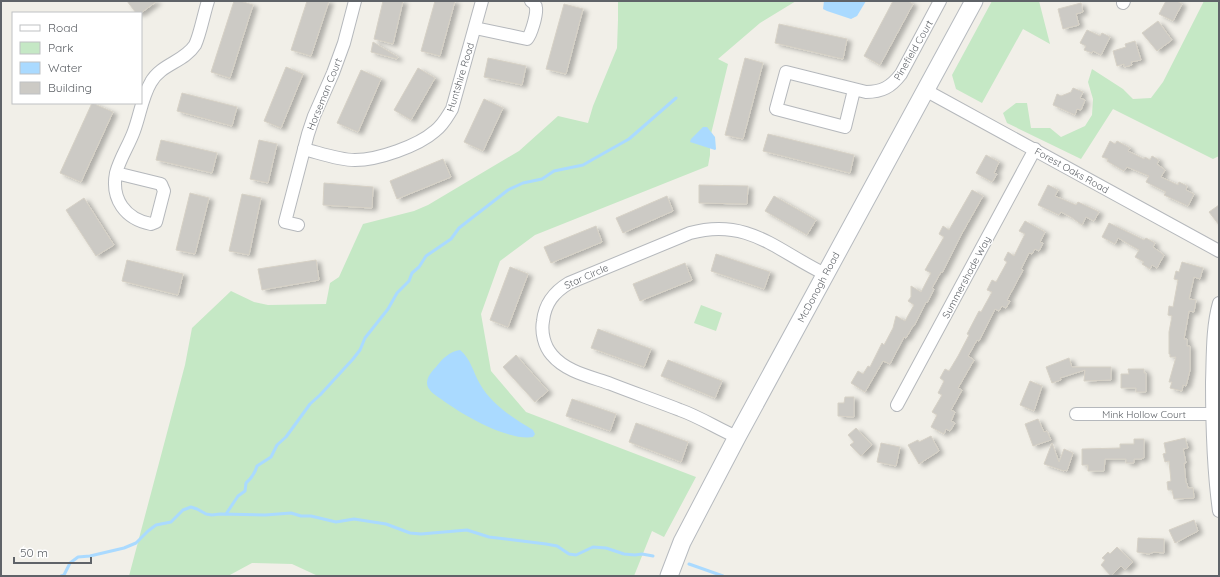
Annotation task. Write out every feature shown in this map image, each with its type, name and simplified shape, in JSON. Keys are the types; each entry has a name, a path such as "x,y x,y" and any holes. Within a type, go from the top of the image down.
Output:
{"main road":[{"name":"McDonogh Road","path":"669,576 682,542 737,437 974,1"}],"street":[{"path":"142,103 151,81 168,65 188,53 195,44 208,1"},
{"name":"Horseman Court","path":"298,225 285,222 314,116 344,42 355,1"},
{"name":"Huntshire Road","path":"304,149 341,159 366,160 379,157 426,138 436,130 445,120 452,108 482,1"},
{"path":"475,28 527,40 530,36 536,8 535,4 531,1"},
{"name":"Pinefield Court","path":"854,90 845,127 776,109 786,72 854,90 875,92 886,89 894,83 900,74 940,1"},
{"name":"Forest Oaks Road","path":"925,90 1219,251"},
{"path":"116,173 161,184 164,191 156,222 150,224 136,220 128,215 122,207 116,192 116,173 133,132 142,104"},
{"name":"Summershade Way","path":"897,405 1035,149"},
{"name":"Star Circle","path":"737,437 692,414 580,373 560,362 551,355 546,346 543,335 542,324 546,306 558,290 569,283 702,229 730,229 756,236 825,274"},
{"path":"1219,302 1214,328 1212,414 1215,485 1219,511"},
{"name":"Mink Hollow Court","path":"1076,414 1212,414"}],"green space":[{"path":"618,1 796,1 760,23 718,59 728,64 710,138 710,155 708,166 535,235 500,261 481,314 491,371 526,412 696,477 664,537 652,531 634,576 318,576 292,564 252,563 228,576 129,576 185,365 192,328 231,291 254,302 268,305 326,304 330,283 339,277 363,224 414,211 428,205 519,151 558,116 588,123 593,106 617,48"},
{"path":"992,1 1039,1 1050,44 1023,29 982,103 956,89 952,75"},
{"path":"1204,1 1219,1 1219,156 1213,159 1113,109 1081,159 1007,123 1003,113 1016,103 1027,103 1031,128 1050,128 1061,137 1085,126 1092,115 1093,99 1088,82 1092,69 1123,89 1133,99 1151,98 1163,82"},
{"path":"701,305 722,313 716,331 694,323"}],"water":[{"path":"824,1 866,1 857,16 851,19 823,9"},
{"path":"703,127 707,127 715,137 715,150 690,142 691,139"},
{"path":"460,350 467,357 485,392 497,405 533,430 535,434 533,437 510,435 498,431 460,412 436,396 430,390 427,383 431,372 446,356"}],"building":[{"path":"127,1 157,1 142,12 135,12"},
{"path":"234,1 240,1 253,5 230,78 211,72"},
{"path":"307,1 329,1 311,56 291,50"},
{"path":"383,1 403,1 393,44 374,39"},
{"path":"435,1 455,1 440,56 421,51"},
{"path":"893,1 908,1 913,4 880,65 864,56"},
{"path":"1166,1 1177,1 1182,4 1173,21 1159,14"},
{"path":"1081,3 1083,12 1076,14 1079,25 1063,29 1058,9"},
{"path":"564,4 583,9 566,74 546,69"},
{"path":"1158,21 1172,40 1157,51 1142,33"},
{"path":"779,24 847,39 843,59 775,43"},
{"path":"1087,30 1100,36 1102,33 1110,37 1101,55 1093,51 1092,53 1084,50 1086,46 1080,43"},
{"path":"1135,41 1141,60 1131,62 1132,65 1124,67 1124,64 1117,66 1113,51 1126,47 1125,44"},
{"path":"373,42 398,57 397,59 371,52"},
{"path":"488,58 526,66 522,85 484,77"},
{"path":"745,58 763,63 743,139 725,135"},
{"path":"286,67 303,74 281,128 264,121"},
{"path":"418,68 435,78 411,120 394,110"},
{"path":"361,70 381,79 358,132 337,123"},
{"path":"1073,88 1083,92 1080,98 1085,100 1081,110 1077,109 1075,115 1053,105 1057,94 1061,96 1071,92"},
{"path":"182,93 237,107 232,126 177,111"},
{"path":"484,99 503,108 483,151 464,142"},
{"path":"92,104 113,112 81,182 60,173"},
{"path":"768,134 854,155 850,173 763,151"},
{"path":"161,140 217,153 212,173 156,160"},
{"path":"259,140 277,144 268,183 250,179"},
{"path":"1110,141 1115,144 1117,141 1130,148 1128,151 1144,159 1145,157 1150,160 1152,156 1159,160 1157,164 1165,170 1161,177 1178,185 1179,182 1187,186 1186,190 1194,194 1188,206 1164,195 1166,192 1146,182 1149,176 1127,167 1124,171 1107,161 1108,159 1102,157"},
{"path":"986,155 999,162 994,173 997,174 992,182 976,173"},
{"path":"443,159 451,177 397,199 390,181"},
{"path":"324,183 373,187 372,208 323,205"},
{"path":"699,185 748,186 747,204 699,203"},
{"path":"1048,185 1058,190 1055,196 1076,205 1078,202 1099,212 1094,221 1086,217 1082,225 1061,212 1059,215 1038,205"},
{"path":"972,190 983,196 942,273 941,272 932,288 934,289 927,303 926,302 906,338 904,337 890,364 883,361 865,392 851,383 858,371 863,374 868,366 870,367 882,343 884,345 893,328 896,316 905,321 914,305 908,301 911,297 911,286 921,292 931,273 925,270 944,237 939,234 943,226 949,230"},
{"path":"190,193 209,198 195,254 176,250"},
{"path":"242,194 261,198 249,255 229,251"},
{"path":"667,196 673,211 623,233 616,218"},
{"path":"774,196 816,220 807,235 765,211"},
{"path":"84,198 114,245 96,256 66,210"},
{"path":"1219,205 1219,225 1209,212"},
{"path":"1025,221 1045,232 1040,242 1043,243 1039,251 1035,249 1032,254 1029,253 1021,269 1023,270 1007,300 1010,301 1006,308 1002,306 999,311 995,309 979,341 977,340 968,356 974,360 958,388 962,390 951,410 955,412 951,421 955,423 950,431 946,429 944,434 931,427 937,415 932,412 942,395 938,393 944,381 940,378 945,369 949,371 958,356 979,311 981,312 992,292 987,290 992,280 996,282 1007,262 1004,260 1008,252 1014,256 1025,234 1019,231"},
{"path":"1109,223 1144,240 1146,238 1155,243 1153,247 1164,255 1157,268 1152,265 1150,269 1142,264 1144,262 1135,257 1139,250 1118,238 1115,244 1102,237"},
{"path":"596,226 602,242 551,263 544,247"},
{"path":"716,254 770,272 764,289 711,271"},
{"path":"127,260 183,274 178,295 122,281"},
{"path":"316,260 319,280 262,290 258,269"},
{"path":"1182,262 1203,268 1200,279 1194,277 1189,299 1196,300 1194,312 1189,311 1184,339 1187,339 1187,346 1190,346 1190,370 1186,386 1183,385 1182,391 1170,388 1172,382 1169,382 1176,357 1170,357 1169,354 1169,332 1172,316 1168,315 1169,306 1173,307 1178,280 1174,279 1176,271 1179,272"},
{"path":"685,263 692,280 640,301 633,284"},
{"path":"510,267 528,274 508,327 490,320"},
{"path":"598,329 651,349 644,367 591,348"},
{"path":"516,355 548,391 535,402 503,367"},
{"path":"1069,358 1072,367 1111,367 1111,380 1084,381 1085,370 1060,378 1061,380 1052,383 1046,367"},
{"path":"668,360 722,381 715,398 661,376"},
{"path":"1128,369 1144,369 1144,373 1146,373 1146,392 1136,392 1136,388 1121,388 1121,374 1129,374"},
{"path":"1030,381 1042,386 1034,411 1020,405"},
{"path":"845,397 854,397 854,417 838,416 838,403 844,403"},
{"path":"572,399 616,414 610,431 566,416"},
{"path":"1038,419 1044,432 1047,431 1051,440 1033,446 1025,424"},
{"path":"636,423 688,442 681,462 629,442"},
{"path":"856,428 872,445 861,456 850,445 854,442 848,435"},
{"path":"931,436 939,451 919,464 908,445 918,440 919,442"},
{"path":"1185,438 1188,448 1183,449 1186,463 1184,463 1186,483 1188,488 1193,488 1194,498 1174,499 1172,490 1168,490 1167,482 1171,481 1169,461 1165,462 1163,454 1166,453 1164,443"},
{"path":"1134,439 1144,439 1144,458 1134,459 1134,463 1126,463 1126,459 1105,459 1104,471 1088,471 1088,465 1082,465 1082,449 1120,448 1120,444 1134,444"},
{"path":"881,443 900,447 896,466 877,462"},
{"path":"1052,443 1059,462 1064,449 1073,453 1067,471 1044,464"},
{"path":"1194,520 1198,531 1175,543 1169,530"},
{"path":"1138,538 1164,539 1164,553 1154,552 1149,554 1137,552"},
{"path":"1117,547 1133,562 1125,570 1121,566 1111,576 1101,565 1105,560 1102,558 1108,552 1110,554"}],"waterway":[{"path":"226,514 238,496 245,491 246,483 253,475 257,466 271,457 277,445 286,437 310,404 320,395 360,350 365,338 388,309 397,293 409,281 412,273 419,267 426,256 451,239 459,228 508,190 523,183 542,179 554,171 583,165 629,139 676,98"},
{"path":"61,576 64,575 70,563 78,557 90,556 124,548 136,543 156,525 171,522 183,510 191,507 206,514 212,515 265,515 291,513 336,522 354,519 386,524 410,533 421,534 467,530 489,537 557,546 569,554 576,555 593,547 606,548 624,554 642,554 653,556"},
{"path":"689,564 723,576"}]}
